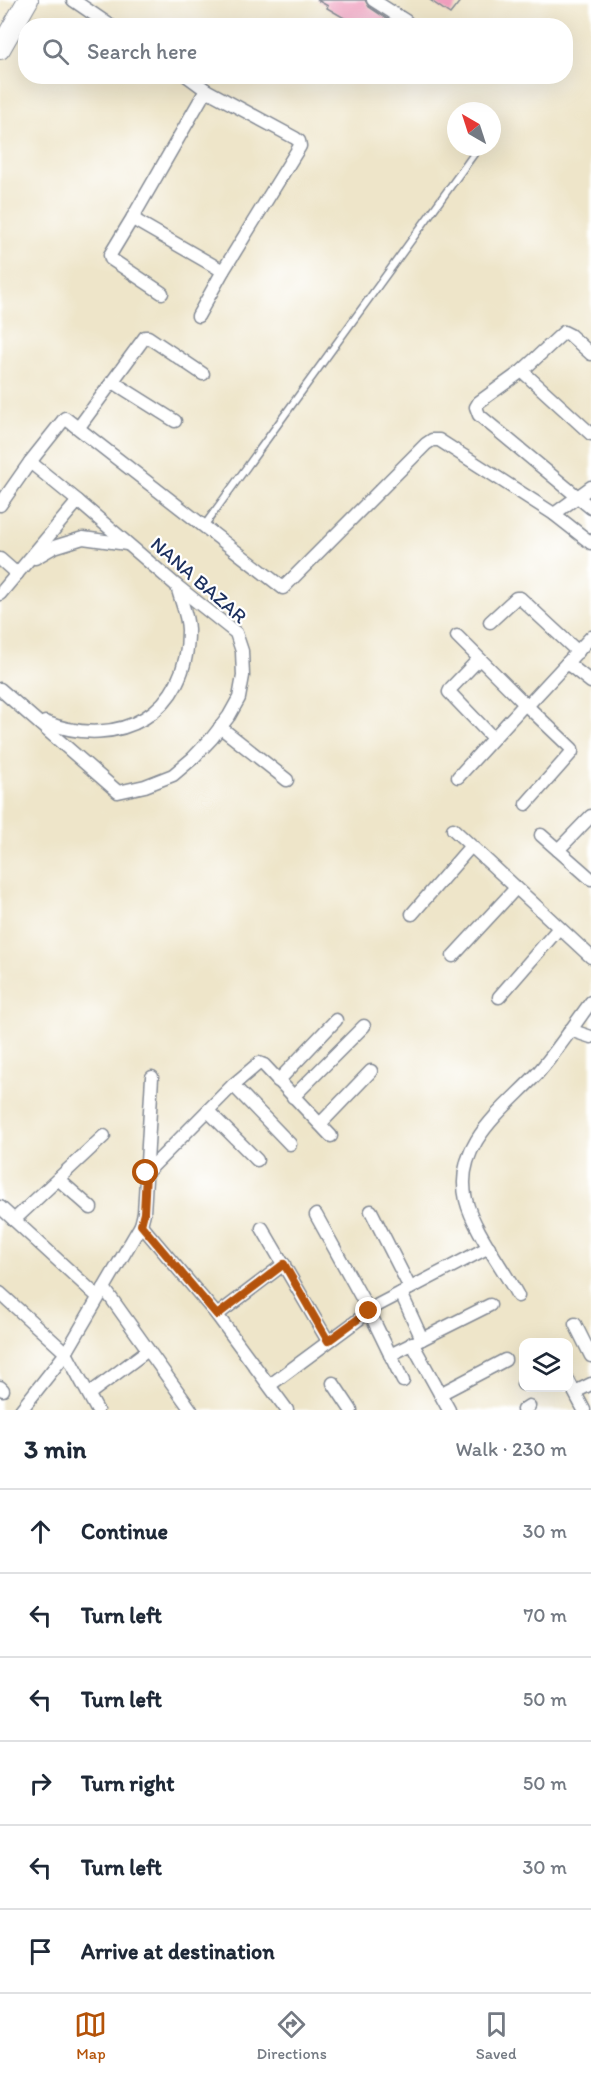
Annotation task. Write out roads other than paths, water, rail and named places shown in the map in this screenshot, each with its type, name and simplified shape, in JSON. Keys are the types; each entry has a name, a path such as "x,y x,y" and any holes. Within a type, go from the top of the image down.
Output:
{"main road":[{"path":"0,26 16,0"},
{"path":"0,49 28,0"}],"street":[{"path":"73,0 99,18"},
{"path":"373,0 401,18"},
{"path":"198,84 299,141 300,146 198,316"},
{"path":"162,293 111,259 110,255 207,90"},
{"path":"133,217 223,271"},
{"path":"591,354 564,332 522,371 479,402 476,407 477,412 591,508"},
{"path":"79,428 145,337 203,374"},
{"path":"522,371 591,434"},
{"path":"113,382 175,421"},
{"path":"1,503 65,418 283,588 426,444 432,440 439,440 554,514 591,543"},
{"name":"NANA BAZAR","path":"0,688 118,792 145,786 172,775 194,758 220,727 239,698 243,676 242,651 236,633 30,462"},
{"path":"554,514 591,487"},
{"path":"0,603 3,591 78,501"},
{"path":"26,563 54,547 83,538 128,544"},
{"path":"0,559 17,574"},
{"path":"36,718 62,729 88,732 116,731 148,718 173,692 186,662 189,628 177,586"},
{"path":"490,622 516,598 520,598 578,652"},
{"path":"457,636 572,749 572,752 526,804"},
{"path":"458,777 591,637"},
{"path":"479,659 449,692 493,738"},
{"path":"567,663 591,682"},
{"path":"220,727 287,780"},
{"path":"558,850 591,816"},
{"path":"453,829 591,957"},
{"path":"541,835 591,879"},
{"path":"412,914 471,846"},
{"path":"453,956 516,888"},
{"path":"499,997 560,928"},
{"path":"518,1296 466,1202 464,1169 479,1136 511,1099 537,1074 591,1002"},
{"path":"278,1081 336,1020"},
{"path":"293,1097 364,1026"},
{"path":"570,1030 590,1038"},
{"path":"146,1173 209,1112 233,1085 259,1063 264,1065 331,1136"},
{"path":"320,1124 371,1071"},
{"path":"22,1410 66,1353 141,1225 144,1213 152,1077"},
{"path":"233,1085 290,1144"},
{"path":"209,1112 257,1160"},
{"path":"14,1220 104,1136"},
{"path":"58,1179 91,1208"},
{"path":"0,1207 101,1292 148,1350 191,1410"},
{"path":"371,1211 405,1291 417,1341 449,1410"},
{"path":"316,1215 369,1311 403,1382"},
{"path":"141,1225 217,1315 287,1410"},
{"path":"262,1228 328,1341"},
{"path":"270,1385 369,1311 489,1246"},
{"path":"217,1315 284,1264"},
{"path":"0,1293 66,1353 97,1410"},
{"path":"390,1354 490,1305"},
{"path":"575,1324 591,1356"},
{"path":"89,1394 148,1350"},
{"path":"440,1394 505,1360"},
{"path":"333,1383 351,1410"},
{"path":"575,1392 591,1384"},
{"path":"573,1389 584,1410"}],"lane":[{"path":"204,526 472,156"}]}
